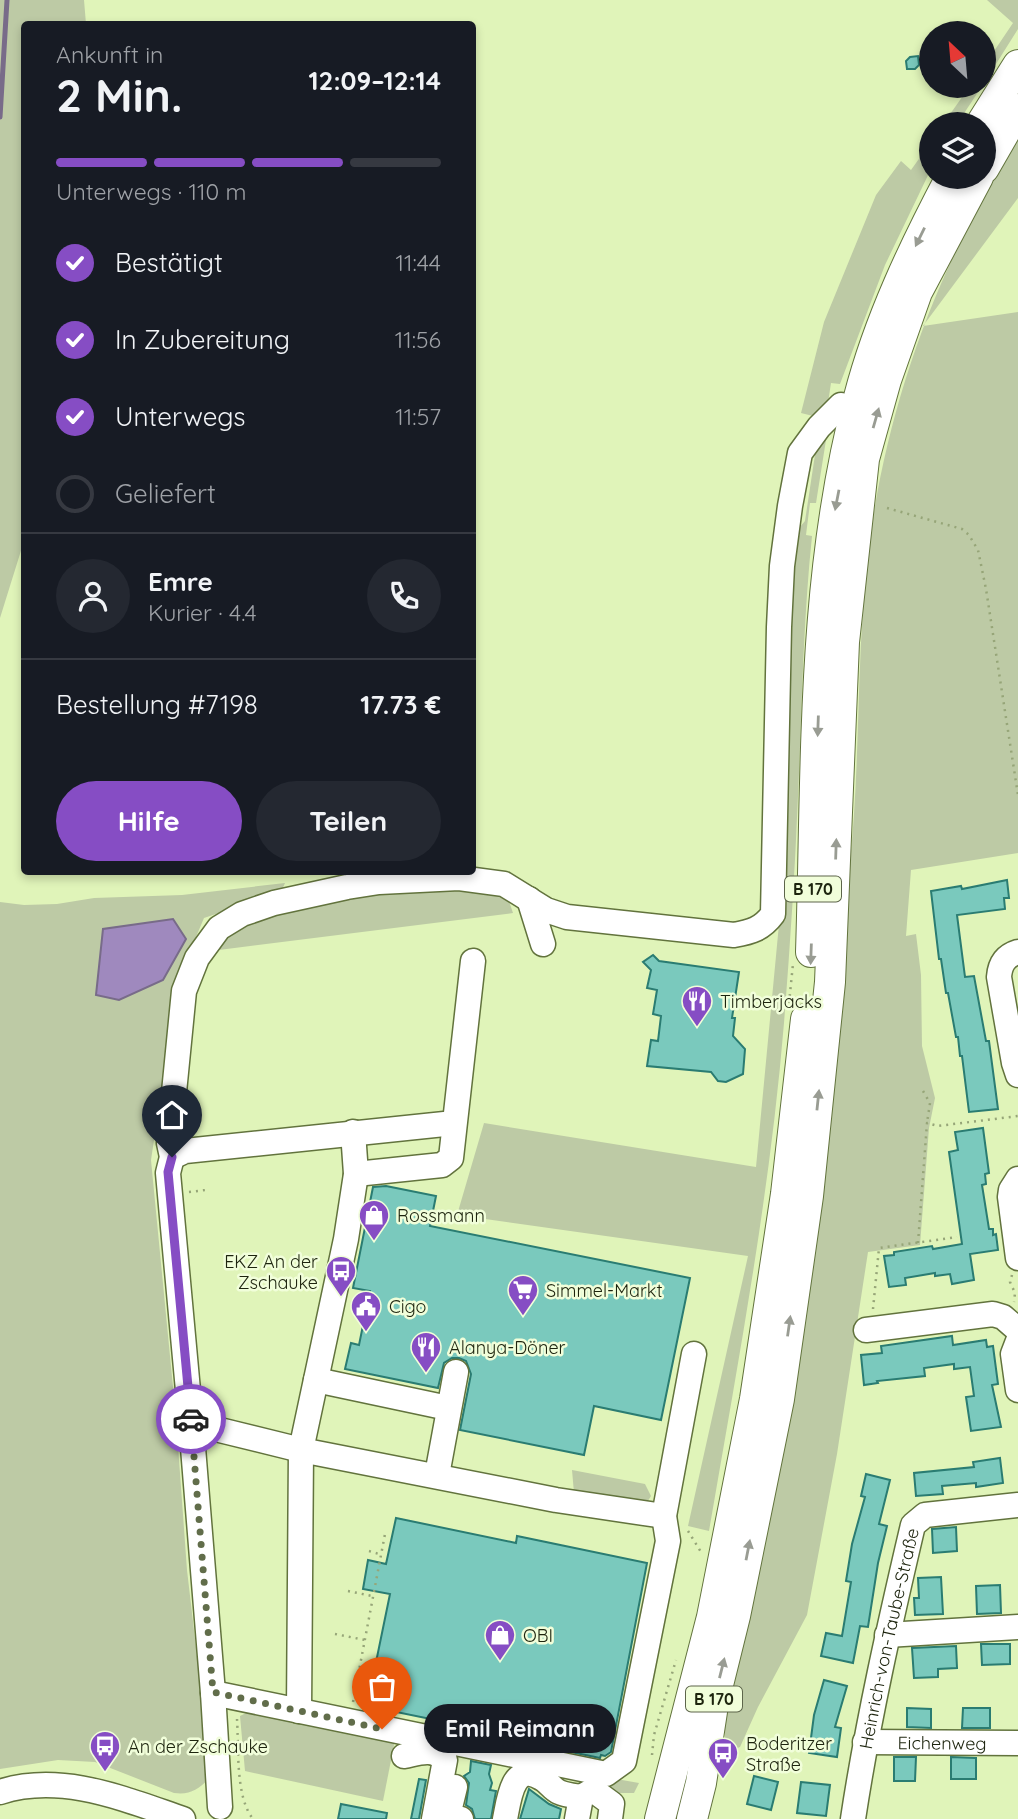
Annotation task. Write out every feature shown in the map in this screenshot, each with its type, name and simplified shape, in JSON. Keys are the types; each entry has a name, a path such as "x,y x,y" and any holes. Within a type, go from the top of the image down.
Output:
{"main road":[{"path":"989,112 1018,65"},
{"path":"996,147 1018,109"},
{"name":"B 170","path":"660,1819 712,1617 755,1399 786,1194 810,981 821,640 831,532 863,383 912,252 945,189"},
{"name":"B 170","path":"692,1819 701,1783 713,1704 779,1399 808,1196 830,982 844,642 864,459 886,380 917,292 972,189"}],"street":[{"path":"0,1792 17,1787 57,1784 96,1791 185,1819 200,1807 210,1805 226,1813 225,1695 191,1423 168,1172 172,1157 169,1143 184,990 197,958 219,928 242,914 274,903 379,882 482,879 504,884 546,910 567,916 734,935 765,925 773,914 779,627 782,566 790,506 800,453 819,427 841,405"},
{"path":"529,899 543,944"},
{"path":"1018,952 1004,960 999,977 1018,1074"},
{"path":"356,1174 442,1165 448,1163 451,1158 473,961"},
{"path":"172,1157 185,1151 454,1123"},
{"path":"299,1711 301,1450 346,1239 356,1174 353,1132"},
{"path":"1018,1179 1010,1197 1018,1258"},
{"path":"868,1330 993,1314 1003,1317 1016,1332 1013,1354 1018,1390"},
{"path":"505,1819 512,1786 521,1776 532,1774 544,1779 559,1793 585,1794 624,1760 668,1541 664,1516 694,1354"},
{"path":"437,1475 456,1372"},
{"path":"316,1380 448,1408"},
{"path":"191,1423 301,1450 556,1500 664,1516"},
{"name":"Heinrich-von-Taube-Straße","path":"853,1819 865,1742 913,1525 925,1516 1018,1504"},
{"path":"887,1635 1018,1627"},
{"path":"225,1695 349,1723 507,1753 585,1794 612,1804 610,1819"},
{"name":"Eichenweg","path":"865,1742 1018,1743"},
{"path":"461,1819 448,1816 463,1745"},
{"path":"404,1756 430,1751 438,1753 444,1760 434,1819"},
{"path":"494,1819 507,1753"}],"path":[{"path":"887,508 962,529 978,550 1018,795"},
{"path":"790,1002 793,963"},
{"path":"918,1243 930,1103 923,1091"},
{"path":"927,1123 938,1126 1018,1116"},
{"path":"868,1330 879,1248 957,1237"},
{"path":"1016,1332 1015,1293 1010,1282 1011,1276 1018,1273"},
{"path":"349,1723 385,1534"},
{"path":"369,1551 381,1554"},
{"path":"348,1591 373,1597"},
{"path":"335,1634 365,1640"},
{"path":"654,1735 678,1654"},
{"path":"352,1681 357,1683"},
{"path":"225,1695 244,1806 253,1819"}],"green space":[{"path":"0,0 84,0 86,21 21,21 21,551 0,618"},
{"path":"987,0 1018,0 1018,29 996,64 996,48 1013,23"},
{"path":"961,98 974,98 965,112 952,112"},
{"path":"1018,139 1018,198 926,322 957,248 988,189 996,189 996,175"},
{"path":"919,159 919,189 921,189 885,265 840,384 831,383 828,403 813,416 801,413 824,322 876,195 901,161 911,170"},
{"path":"1018,312 1018,853 911,870 906,936 916,934 921,975 922,1046 935,1098 929,1128 920,1245 868,1252 837,1454 807,1615 740,1747 725,1753 725,1703 849,871 855,805 863,607 869,545 893,422 925,326"},
{"path":"826,440 816,503 810,503 806,535 812,536 792,909 778,1087 752,1278 709,1531 688,1526 748,1256 457,1215 484,1123 756,1167 781,903 794,534 805,521 816,448 819,441"},
{"path":"285,883 281,892 204,918 180,975 167,1085 157,1120 151,1160 176,1418 187,1570 209,1779 193,1791 174,1793 95,1762 58,1760 0,1769 0,902 24,905 57,904 94,898 182,895"},
{"path":"473,883 507,895 513,913 211,951 233,927 323,896"},
{"path":"572,1470 645,1484 651,1496 644,1507 574,1493"},
{"path":"246,1713 269,1714 395,1740 383,1801 245,1771 240,1716"},
{"path":"605,1777 639,1783 634,1793 613,1793 603,1781"}],"shaded area":[{"path":"173,919 186,939 163,980 119,1000 96,995 103,929"}],"building":[{"path":"918,56 919,65 915,69 907,69 906,61 910,57"},
{"path":"1007,880 1009,898 1004,898 1005,909 957,915 965,977 974,976 986,1041 989,1041 998,1109 969,1112 962,1056 939,959 931,891 961,886 962,889"},
{"name":"Timberjacks","path":"653,955 659,961 739,972 732,1018 735,1018 733,1036 745,1049 743,1074 726,1082 718,1081 711,1072 647,1066 651,1040 658,1041 661,1016 653,1014 657,990 647,988 651,970 643,962"},
{"path":"983,1128 989,1173 985,1174 986,1184 982,1185 989,1229 993,1229 993,1235 996,1234 998,1250 970,1254 974,1280 952,1284 950,1274 935,1276 935,1273 905,1278 906,1285 889,1287 884,1256 932,1246 933,1249 962,1244 949,1152 958,1150 955,1132"},
{"name":"Simmel-Markt","path":"386,1186 436,1196 430,1226 690,1278 661,1420 594,1406 584,1455 460,1430 471,1374 466,1361 459,1358 452,1358 444,1363 438,1388 345,1369 351,1343 359,1345 370,1291 353,1288 373,1187"},
{"path":"952,1336 953,1345 986,1340 987,1347 993,1346 998,1384 992,1385 1001,1427 971,1431 966,1397 974,1396 970,1367 954,1369 954,1364 924,1368 925,1376 864,1385 861,1355 882,1353 881,1346"},
{"path":"1000,1458 1003,1483 976,1487 976,1483 942,1486 943,1494 916,1496 914,1473 974,1467 973,1462"},
{"path":"866,1474 890,1480 879,1524 887,1526 868,1627 860,1626 853,1663 821,1656 826,1633 842,1636 851,1582 846,1581 852,1544 865,1497 861,1496"},
{"name":"OBI","path":"396,1518 516,1543 517,1536 647,1563 611,1752 605,1756 601,1755 600,1758 528,1743 528,1739 367,1706 390,1594 363,1589 368,1560 386,1564"},
{"path":"956,1527 957,1551 933,1553 932,1529"},
{"path":"941,1577 943,1614 915,1615 914,1598 919,1598 918,1578"},
{"path":"1000,1585 1001,1613 977,1614 976,1586"},
{"path":"981,1644 1010,1644 1010,1664 982,1665"},
{"path":"956,1646 957,1668 938,1669 938,1677 914,1678 912,1648"},
{"path":"824,1680 847,1686 835,1727 841,1728 837,1757 809,1753 814,1715"},
{"path":"907,1708 931,1709 931,1728 907,1727"},
{"path":"963,1708 990,1708 990,1728 962,1728"},
{"path":"894,1757 916,1757 915,1781 894,1781"},
{"path":"951,1757 976,1758 976,1779 951,1779"},
{"path":"471,1761 491,1765 490,1790 496,1791 491,1819 475,1819 472,1809 466,1805 469,1783 464,1776 470,1772"},
{"path":"754,1776 778,1782 771,1810 747,1804"},
{"path":"419,1779 426,1780 419,1819 411,1819"},
{"path":"801,1782 830,1785 826,1816 797,1813"},
{"path":"529,1789 549,1804 561,1809 559,1819 520,1819"},
{"path":"341,1804 387,1813 386,1819 338,1819"}],"waterway":[{"path":"0,117 7,0"}],"way so far":[{"path":"191,1419 213,1692 382,1729"}],"place":[{"name":"Timberjacks","path":"697,1028"},
{"name":"Rossmann","path":"374,1242"},
{"name":"EKZ An der Zschauke","path":"341,1298"},
{"name":"Simmel-Markt","path":"523,1317"},
{"name":"Cigo","path":"366,1333"},
{"name":"Alanya-Döner","path":"426,1374"},
{"name":"OBI","path":"500,1662"},
{"name":"Emil Reimann","path":"382,1729"},
{"name":"An der Zschauke","path":"105,1773"},
{"name":"Boderitzer Straße","path":"723,1780"}],"route":[{"path":"172,1157 168,1172 191,1419"}]}
